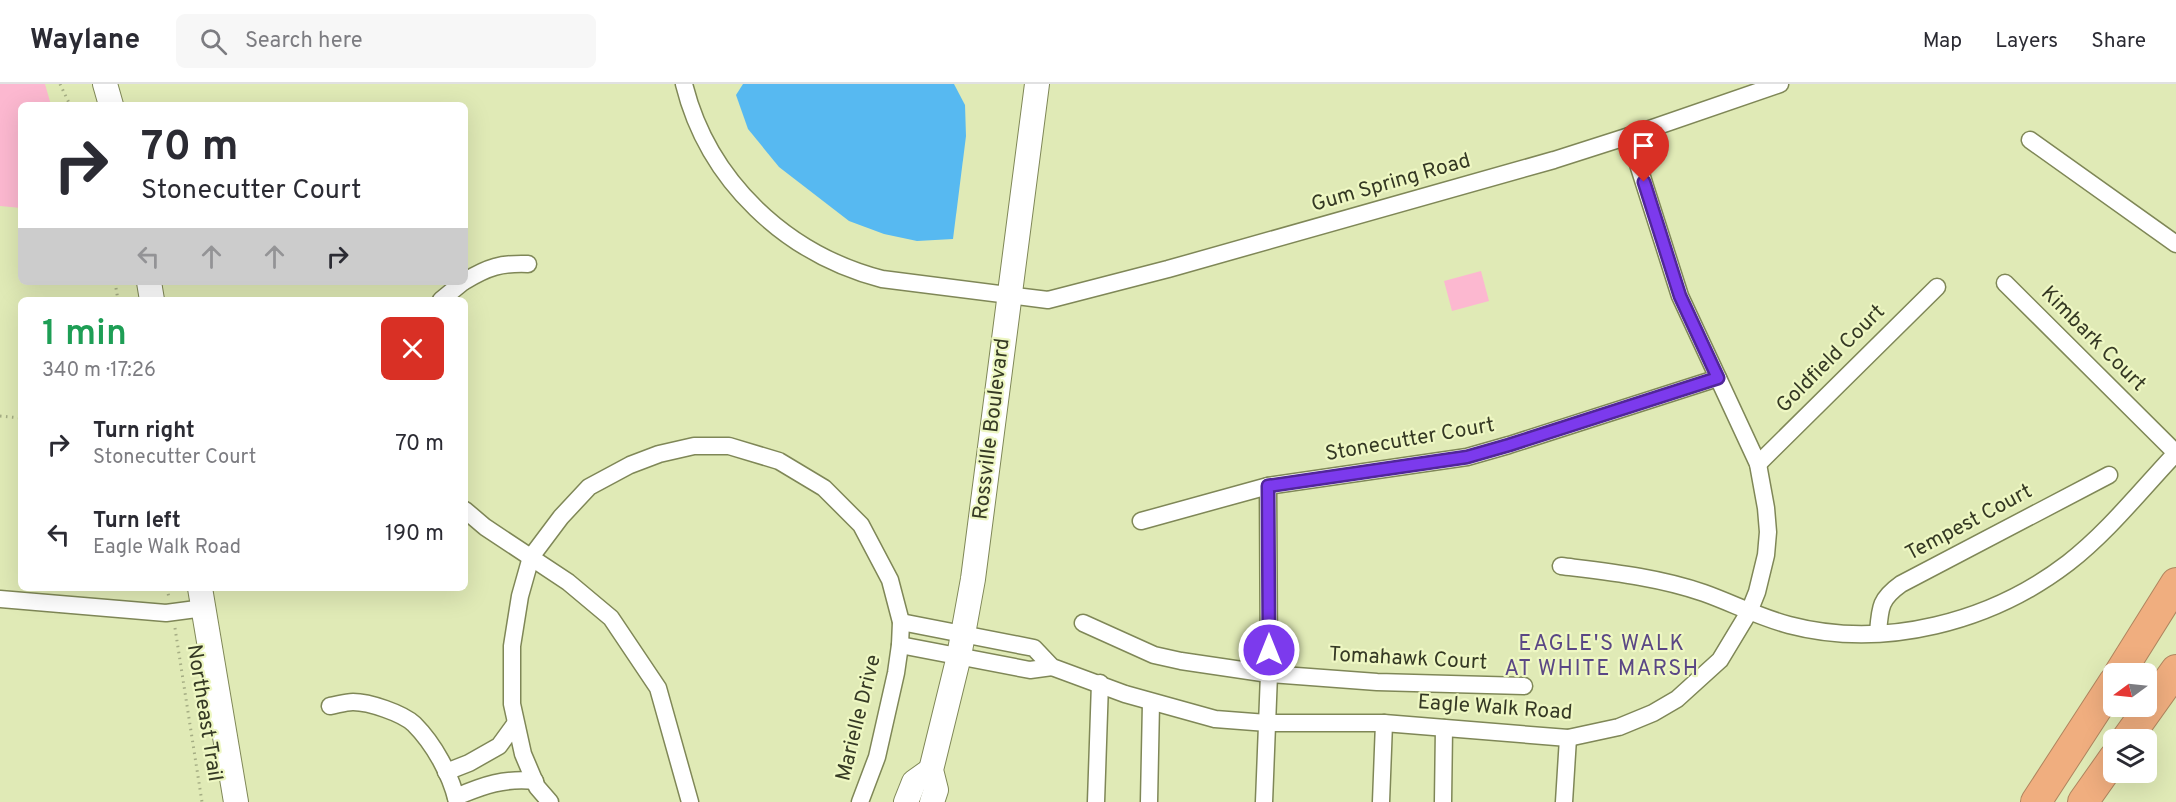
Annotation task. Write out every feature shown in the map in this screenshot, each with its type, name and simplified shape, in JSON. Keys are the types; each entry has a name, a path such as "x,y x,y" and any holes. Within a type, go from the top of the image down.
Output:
{"highway":[{"path":"2126,663 2176,583"},
{"path":"2157,683 2176,652"},
{"path":"2133,729 2176,670"},
{"path":"2036,802 2103,699"},
{"path":"2083,802 2103,773"}],"main road":[{"path":"105,84 110,102"},
{"name":"Rossville Boulevard","path":"932,802 936,790 931,770 959,656 973,579 1037,84"},
{"path":"202,598 236,802"},
{"path":"906,802 914,782 931,770"}],"street":[{"name":"Gum Spring Road","path":"684,84 694,117 723,171 749,202 788,237 813,252 860,273 907,283 1048,300 1468,185 1629,136 1780,84"},
{"name":"Eagle Walk Road","path":"959,656 1030,670 1052,667 1151,703 1215,719 1267,723 1384,723 1568,738 1618,727 1653,713 1677,699 1720,660 1749,612 1757,592 1766,555 1768,532 1764,492 1758,464 1680,296 1629,136"},
{"path":"2030,140 2176,244"},
{"path":"468,280 482,271 505,263 528,264"},
{"name":"Kimbark Court","path":"2004,283 2176,453"},
{"path":"445,297 460,285"},
{"name":"Goldfield Court","path":"1758,464 1937,287"},
{"name":"Stonecutter Court","path":"1141,522 1268,486 1467,457 1718,378"},
{"name":"Marielle Drive","path":"531,557 561,517 589,487 630,465 659,454 694,446 729,446 779,461 824,488 861,525 890,580 901,622 896,673 877,757 860,802"},
{"path":"1561,566 1620,573 1668,583 1704,593 1749,612 1821,632 1878,633 1910,630 1985,610 2043,581 2070,562 2103,531 2176,453"},
{"name":"Tempest Court","path":"1878,633 1883,600 1901,584 2109,475"},
{"path":"1264,802 1269,674 1268,486"},
{"path":"468,513 484,527 568,582 611,618 658,688 690,802"},
{"path":"531,557 520,596 512,646 512,704 522,754 537,787 550,802"},
{"path":"0,599 166,613 202,598"},
{"path":"901,622 963,633"},
{"name":"Tomahawk Court","path":"1083,622 1154,654 1180,661 1269,674 1377,682 1524,686"},
{"name":"Eagle Walk Road","path":"963,633 1034,648 1052,667"},
{"name":"Marielle Drive","path":"900,645 959,656"},
{"path":"1096,802 1100,683"},
{"path":"330,706 353,702 378,705 413,723 438,755 457,800 485,784 514,779 535,781"},
{"path":"1149,802 1151,703"},
{"path":"1381,802 1384,723"},
{"path":"446,772 469,763 499,746 515,724"},
{"path":"1443,802 1444,728"},
{"path":"1564,802 1568,738"}],"path":[{"path":"60,84 69,102"},
{"path":"0,416 18,418"},
{"name":"Northeast Trail","path":"176,629 202,802"}],"shaded area":[{"path":"0,84 45,84 50,102 18,102 18,208 0,206"},
{"path":"1481,271 1489,301 1452,311 1444,281"}],"water":[{"path":"743,84 954,84 965,105 966,136 953,239 917,241 884,234 849,221 779,167 748,129 736,95"}],"district":[{"name":"EAGLE'S WALK AT WHITE MARSH","path":"1602,656"}],"route":[{"path":"1269,650 1268,486 1467,457 1718,378 1680,296 1644,182"}]}
